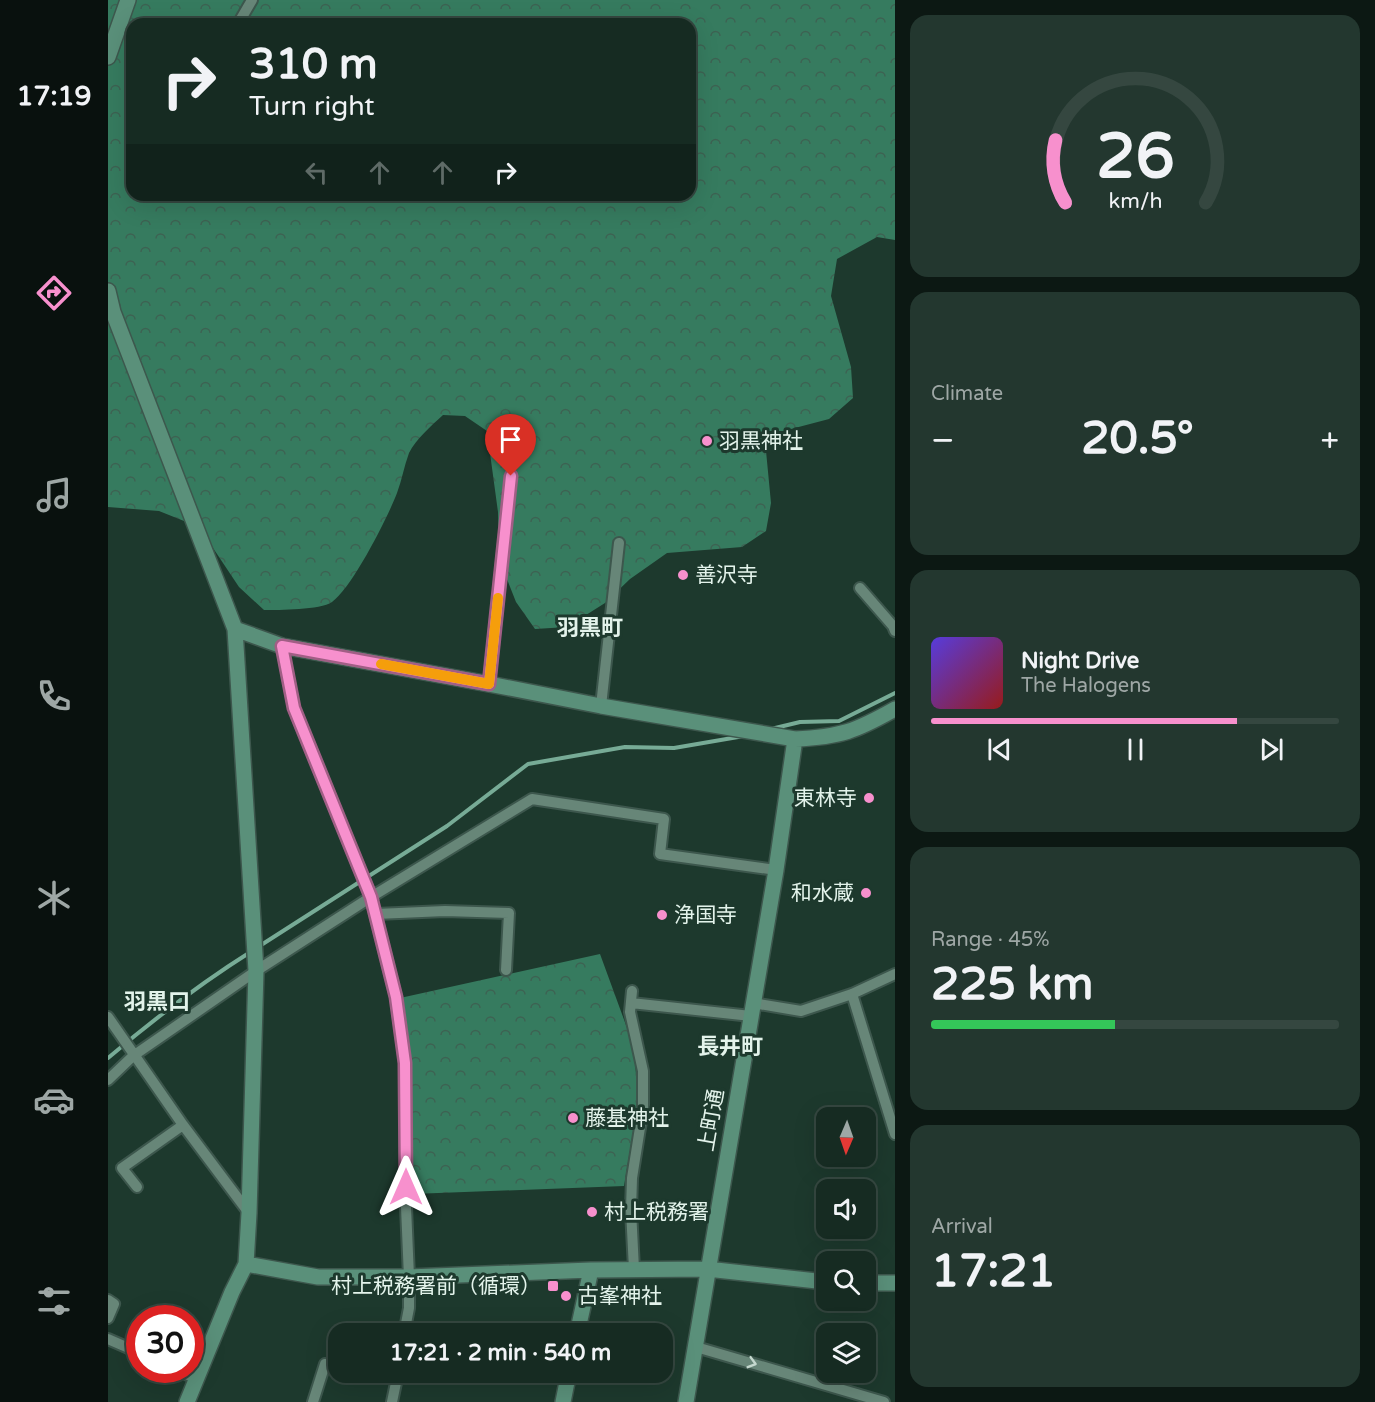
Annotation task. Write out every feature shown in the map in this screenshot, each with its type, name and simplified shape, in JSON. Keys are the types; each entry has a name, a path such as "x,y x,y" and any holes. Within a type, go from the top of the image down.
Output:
{"street":[{"path":"108,57 128,0"},
{"path":"242,18 252,0"},
{"path":"108,291 113,312 235,629 256,971 249,1213 246,1264 204,1362"},
{"path":"489,684 511,476"},
{"path":"601,706 619,543"},
{"path":"860,588 895,631"},
{"path":"235,629 282,646 601,706 795,738 825,737 846,733 895,709"},
{"path":"282,646 294,708 371,897 396,997 405,1063 409,1277 409,1308 406,1323"},
{"name":"上町通","path":"686,1402 777,870 795,738"},
{"path":"108,1080 133,1056 256,971 371,897 532,799 664,819 660,854 777,870"},
{"path":"376,914 445,911 509,913 506,970"},
{"path":"634,1269 632,1178 643,1109 643,1071 630,1012 632,997 752,1009 801,1011 852,994 895,974"},
{"path":"852,994 890,1098 895,1134"},
{"path":"108,1017 133,1056 249,1213"},
{"path":"137,1186 122,1168 183,1125"},
{"path":"246,1264 318,1277 409,1277 591,1270 707,1269 816,1281"},
{"path":"579,1323 591,1270"},
{"path":"876,1283 895,1283"},
{"path":"108,1300 114,1304 108,1318"},
{"path":"108,1339 126,1347"},
{"path":"696,1347 884,1402"},
{"path":"313,1402 325,1364 328,1365"},
{"path":"187,1402 195,1383"},
{"path":"392,1402 396,1383"},
{"path":"563,1402 567,1383"}],"green space":[{"path":"108,0 895,0 895,240 877,237 837,259 831,296 851,367 853,398 829,419 772,434 766,451 771,503 766,531 742,547 667,553 630,579 605,603 567,627 535,629 516,602 499,559 498,512 487,431 465,416 443,415 416,443 409,453 399,488 369,551 340,594 326,605 299,609 264,610 239,587 199,527 159,511 108,507"},
{"path":"600,954 634,1047 638,1102 624,1186 412,1194 409,1094 391,1000"}],"waterway":[{"path":"771,729 800,722 839,721 895,693"},
{"path":"258,947 447,826 528,764 625,747 674,748 744,736"},
{"path":"108,1058 178,1002 252,951"}],"slow traffic":[{"path":"381,664 489,684 498,598"}],"place":[{"name":"羽黒神社","path":"707,441"},
{"name":"善沢寺","path":"683,575"},
{"name":"東林寺","path":"869,798"},
{"name":"和水蔵","path":"866,893"},
{"name":"浄国寺","path":"662,915"},
{"name":"藤基神社","path":"573,1118"},
{"name":"村上税務署","path":"592,1212"},
{"name":"村上税務署前（循環）","path":"553,1286"},
{"name":"古峯神社","path":"566,1296"}],"district":[{"name":"羽黒町","path":"590,627"},
{"name":"羽黒口","path":"157,1001"},
{"name":"長井町","path":"730,1046"}],"route":[{"path":"406,1187 405,1063 396,997 371,897 294,708 282,646 489,684 511,476"}]}
